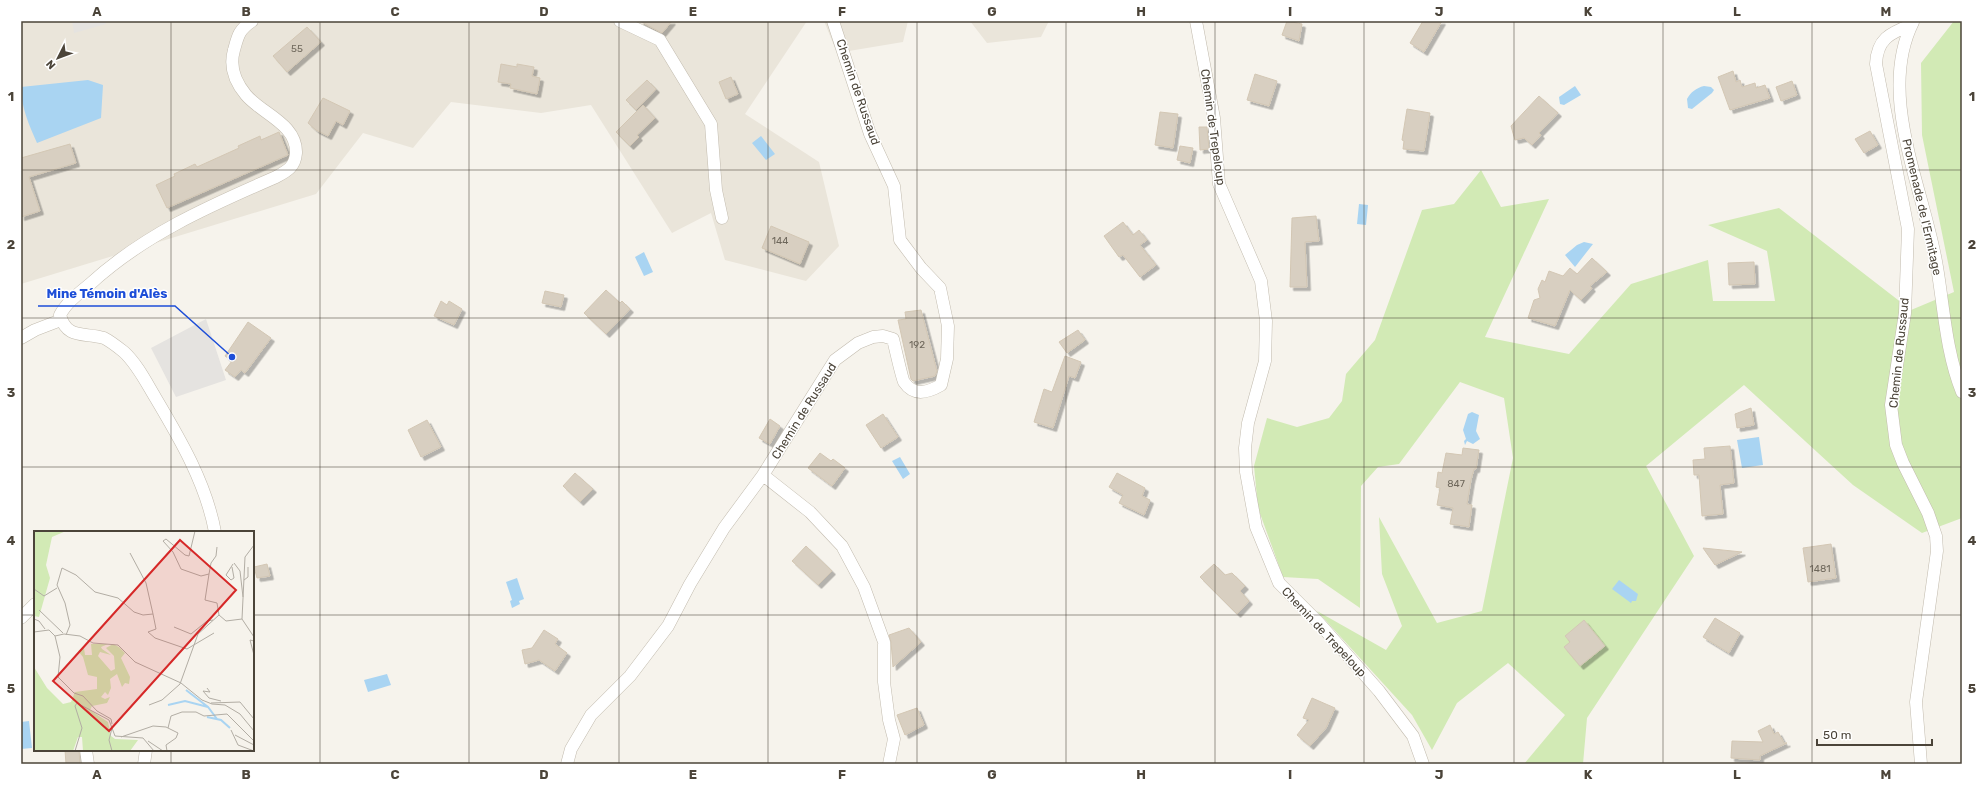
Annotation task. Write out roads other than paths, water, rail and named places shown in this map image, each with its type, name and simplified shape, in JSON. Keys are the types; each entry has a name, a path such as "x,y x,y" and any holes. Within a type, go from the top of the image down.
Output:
{"street":[{"path":"214,531 212,519 188,453 139,370 124,353 105,339 72,333 62,325 60,316 64,307 96,278 140,244 180,220 276,177 290,169 295,161 296,146 289,132 278,120 247,96 237,82 232,69 232,56 236,40 241,29 252,21"},
{"path":"620,21 660,40 711,124 716,190 722,218"},
{"name":"Chemin de Russaud","path":"763,475 835,360 858,343 883,336 893,339 904,382 914,391 929,392 941,385 947,360 948,326 940,288 921,268 900,240 894,186 870,134 833,21"},
{"name":"Chemin de Trepeloup","path":"1196,21 1214,118 1219,184 1261,281 1264,308 1265,361 1248,423 1246,448 1246,472 1256,527 1279,582 1318,622 1379,691 1414,736 1423,764"},
{"name":"Chemin de Russaud","path":"1912,23 1890,33 1876,53 1876,64 1908,229 1905,313 1891,405 1896,445 1928,513 1936,536 1937,551 1916,702 1921,764"},
{"name":"Promenade de l'Ermitage","path":"1912,23 1901,59 1899,79 1905,138 1924,205 1937,266 1950,349 1956,376 1962,392"},
{"path":"21,338 35,330 61,320"},
{"path":"567,764 571,749 590,715 630,676 668,626 690,584 724,528 763,475 810,512 842,546 864,587 884,642 884,682 889,720 894,739 889,764"},
{"path":"21,618 34,605"},
{"path":"86,751 88,764"},
{"path":"144,764 146,751"}],"water":[{"path":"88,80 103,85 101,118 37,143 28,123 24,109 21,87"},
{"path":"1575,86 1581,95 1564,105 1560,104 1559,97"},
{"path":"1704,86 1711,87 1714,90 1692,109 1688,108 1687,99 1692,92"},
{"path":"761,136 775,154 766,160 752,143"},
{"path":"1359,204 1368,205 1366,225 1357,224"},
{"path":"1584,242 1593,244 1575,267 1565,255 1577,245"},
{"path":"644,252 653,272 644,276 635,257"},
{"path":"1472,412 1479,415 1476,431 1480,439 1473,444 1467,441 1465,445 1464,441 1466,439 1463,430 1468,414"},
{"path":"1759,437 1763,465 1742,468 1737,440"},
{"path":"900,457 910,474 903,479 892,461"},
{"path":"517,578 524,599 519,601 520,604 512,608 510,601 512,600 506,582"},
{"path":"1619,580 1638,594 1636,601 1632,601 1631,603 1612,589"},
{"path":"387,674 391,685 368,692 364,680"},
{"path":"29,721 32,748 21,749 21,722"}],"place":[{"name":"Mine Témoin d'Alès","path":"232,357"}]}
